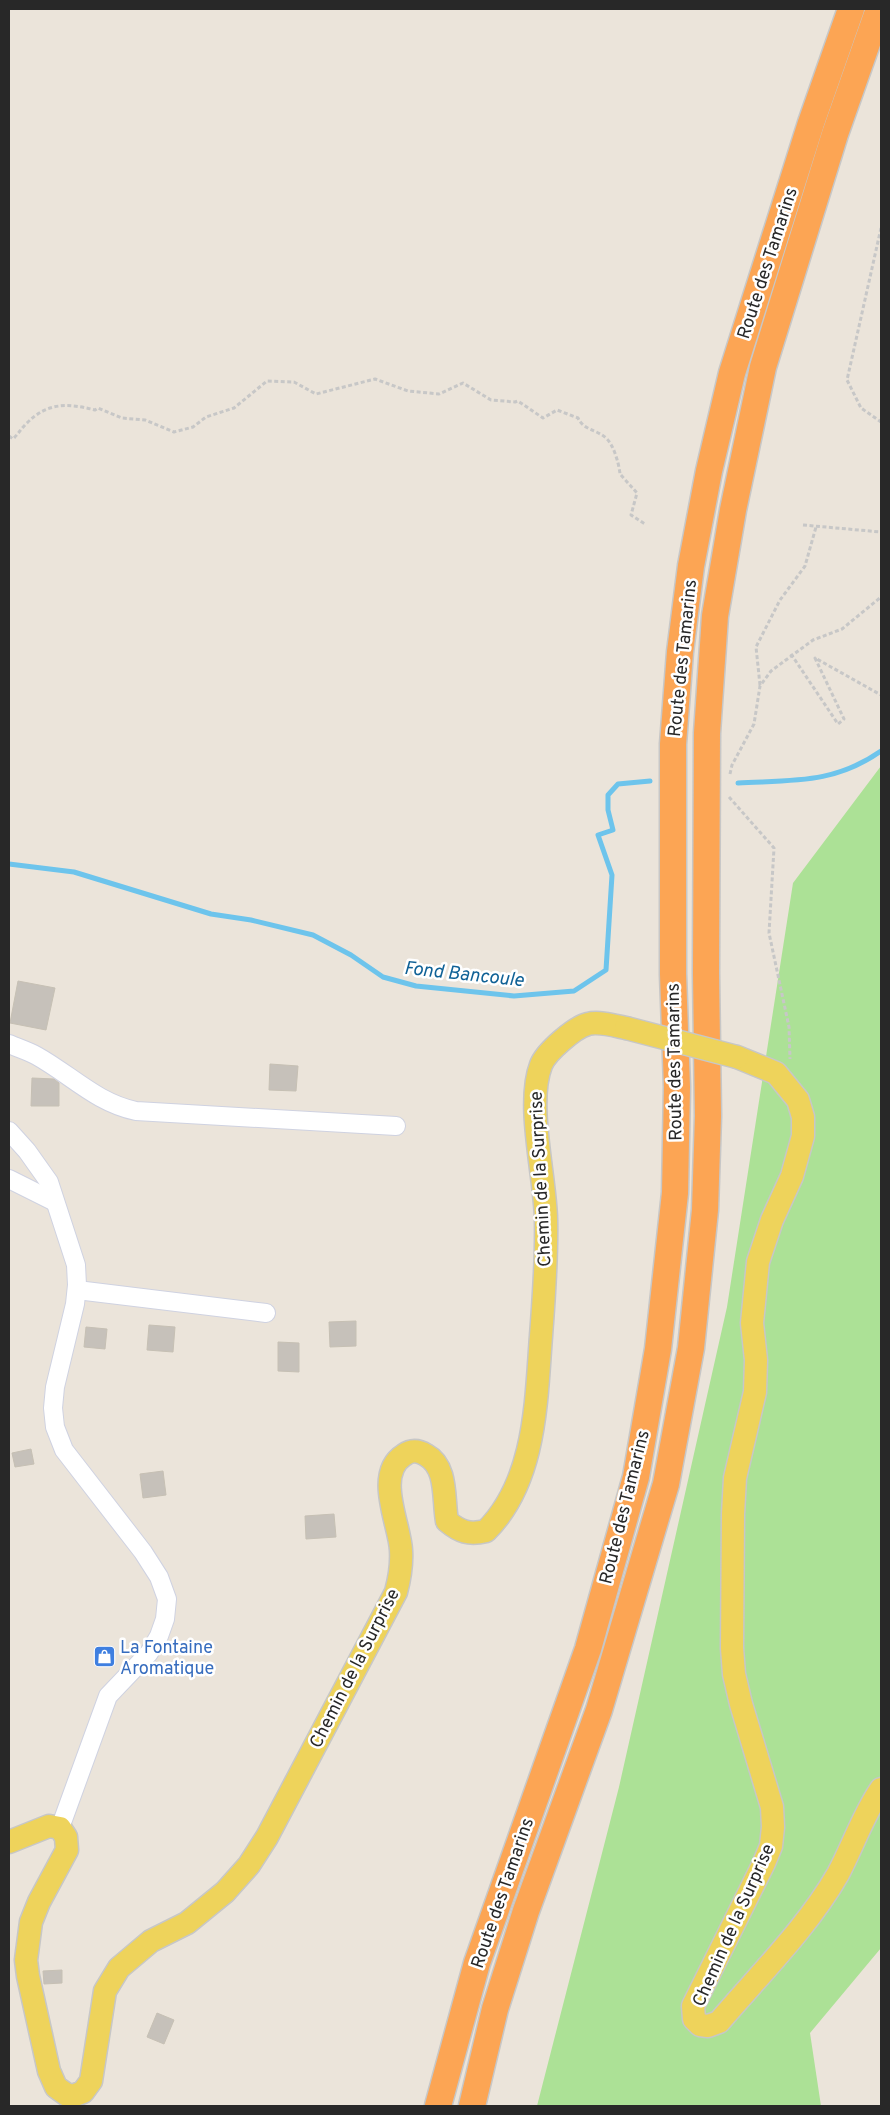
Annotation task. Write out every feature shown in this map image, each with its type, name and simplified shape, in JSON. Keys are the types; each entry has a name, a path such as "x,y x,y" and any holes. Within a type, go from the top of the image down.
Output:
{"highway":[{"name":"Route des Tamarins","path":"438,2106 477,1963 588,1649 636,1477 658,1349 675,1193 677,1087 673,974 673,744 680,652 690,575 709,471 732,373 811,123 851,9"},
{"name":"Route des Tamarins","path":"472,2106 495,2009 526,1911 599,1710 666,1484 689,1358 706,1210 708,1116 706,973 707,733 715,616 763,367 836,134 879,9"}],"main road":[{"name":"Chemin de la Surprise","path":"60,1828 66,1837 67,1850 39,1902 31,1922 26,1960 49,2071 56,2088 70,2097 83,2092 91,2081 105,1990 119,1968 134,1953 151,1941 186,1923 226,1892 249,1865 267,1837 396,1592 402,1570 402,1547 390,1504 390,1488 394,1469 401,1457 410,1452 419,1451 438,1464 442,1476 447,1521 460,1532 473,1534 486,1532 506,1506 516,1485 527,1451 534,1416 544,1288 546,1219 534,1089 542,1063 563,1039 589,1023 626,1028 737,1056 776,1073 798,1100 803,1117 803,1136 792,1176 772,1220 758,1262 752,1323 756,1360 755,1392 735,1478 733,1514 732,1648 734,1674 741,1704 772,1807 773,1827 771,1846 693,2006 694,2019 700,2025 708,2026 719,2022 812,1912 837,1874 872,1803 881,1790"},
{"path":"9,1842 43,1828 60,1828"}],"street":[{"path":"9,1044 37,1056 103,1100 120,1108 136,1111 396,1126"},
{"path":"9,1131 27,1151 49,1182 76,1265 77,1290 55,1388 53,1408 55,1427 69,1456 143,1552 159,1577 167,1598 165,1619 159,1636 149,1653 108,1696 60,1828"},
{"path":"9,1179 56,1202"},
{"path":"77,1290 266,1313"}],"path":[{"path":"881,228 847,380 861,408 881,422"},
{"path":"9,436 13,439 27,422 58,405 70,404 95,410 98,408 122,418 145,420 174,432 193,427 206,417 234,408 266,381 294,382 316,394 375,379 408,391 439,394 463,383 491,400 518,401 543,418 557,410 578,418 581,425 607,439 620,474 637,493 631,515 645,524"},
{"path":"803,525 881,532"},
{"path":"729,779 732,766 754,724 760,686 756,647 780,600 805,566 816,527"},
{"path":"760,686 771,671 791,654 813,640 842,629 881,597"},
{"path":"791,654 838,724 844,719 816,658 881,695"},
{"path":"728,792 729,798 774,848 770,933 791,1049 788,1087"}],"green space":[{"path":"881,766 881,1948 810,2033 821,2106 537,2106 619,1787 727,1307 793,883"}],"building":[{"path":"18,981 55,988 46,1030 10,1023"},
{"path":"270,1064 298,1066 296,1091 269,1090"},
{"path":"32,1078 54,1079 59,1083 59,1106 31,1106"},
{"path":"356,1321 356,1346 330,1347 329,1322"},
{"path":"149,1325 175,1327 173,1352 147,1350"},
{"path":"86,1327 107,1329 105,1349 84,1347"},
{"path":"278,1342 299,1343 299,1372 278,1371"},
{"path":"31,1449 34,1464 15,1467 12,1453"},
{"path":"163,1471 166,1495 143,1498 140,1474"},
{"path":"334,1514 336,1537 306,1539 305,1516"},
{"path":"62,1970 62,1983 44,1984 43,1971"},
{"path":"157,2013 174,2020 164,2044 147,2037"}],"waterway":[{"name":"Fond Bancoule","path":"738,783 795,780 830,775 847,770 881,751"},
{"name":"Fond Bancoule","path":"9,864 74,872 211,914 251,920 313,935 351,955 383,977 416,986 514,996 574,991 606,970 612,875 598,835 613,830 608,810 608,795 618,784 650,781"}],"place":[{"name":"La Fontaine Aromatique","path":"104,1657"}]}
